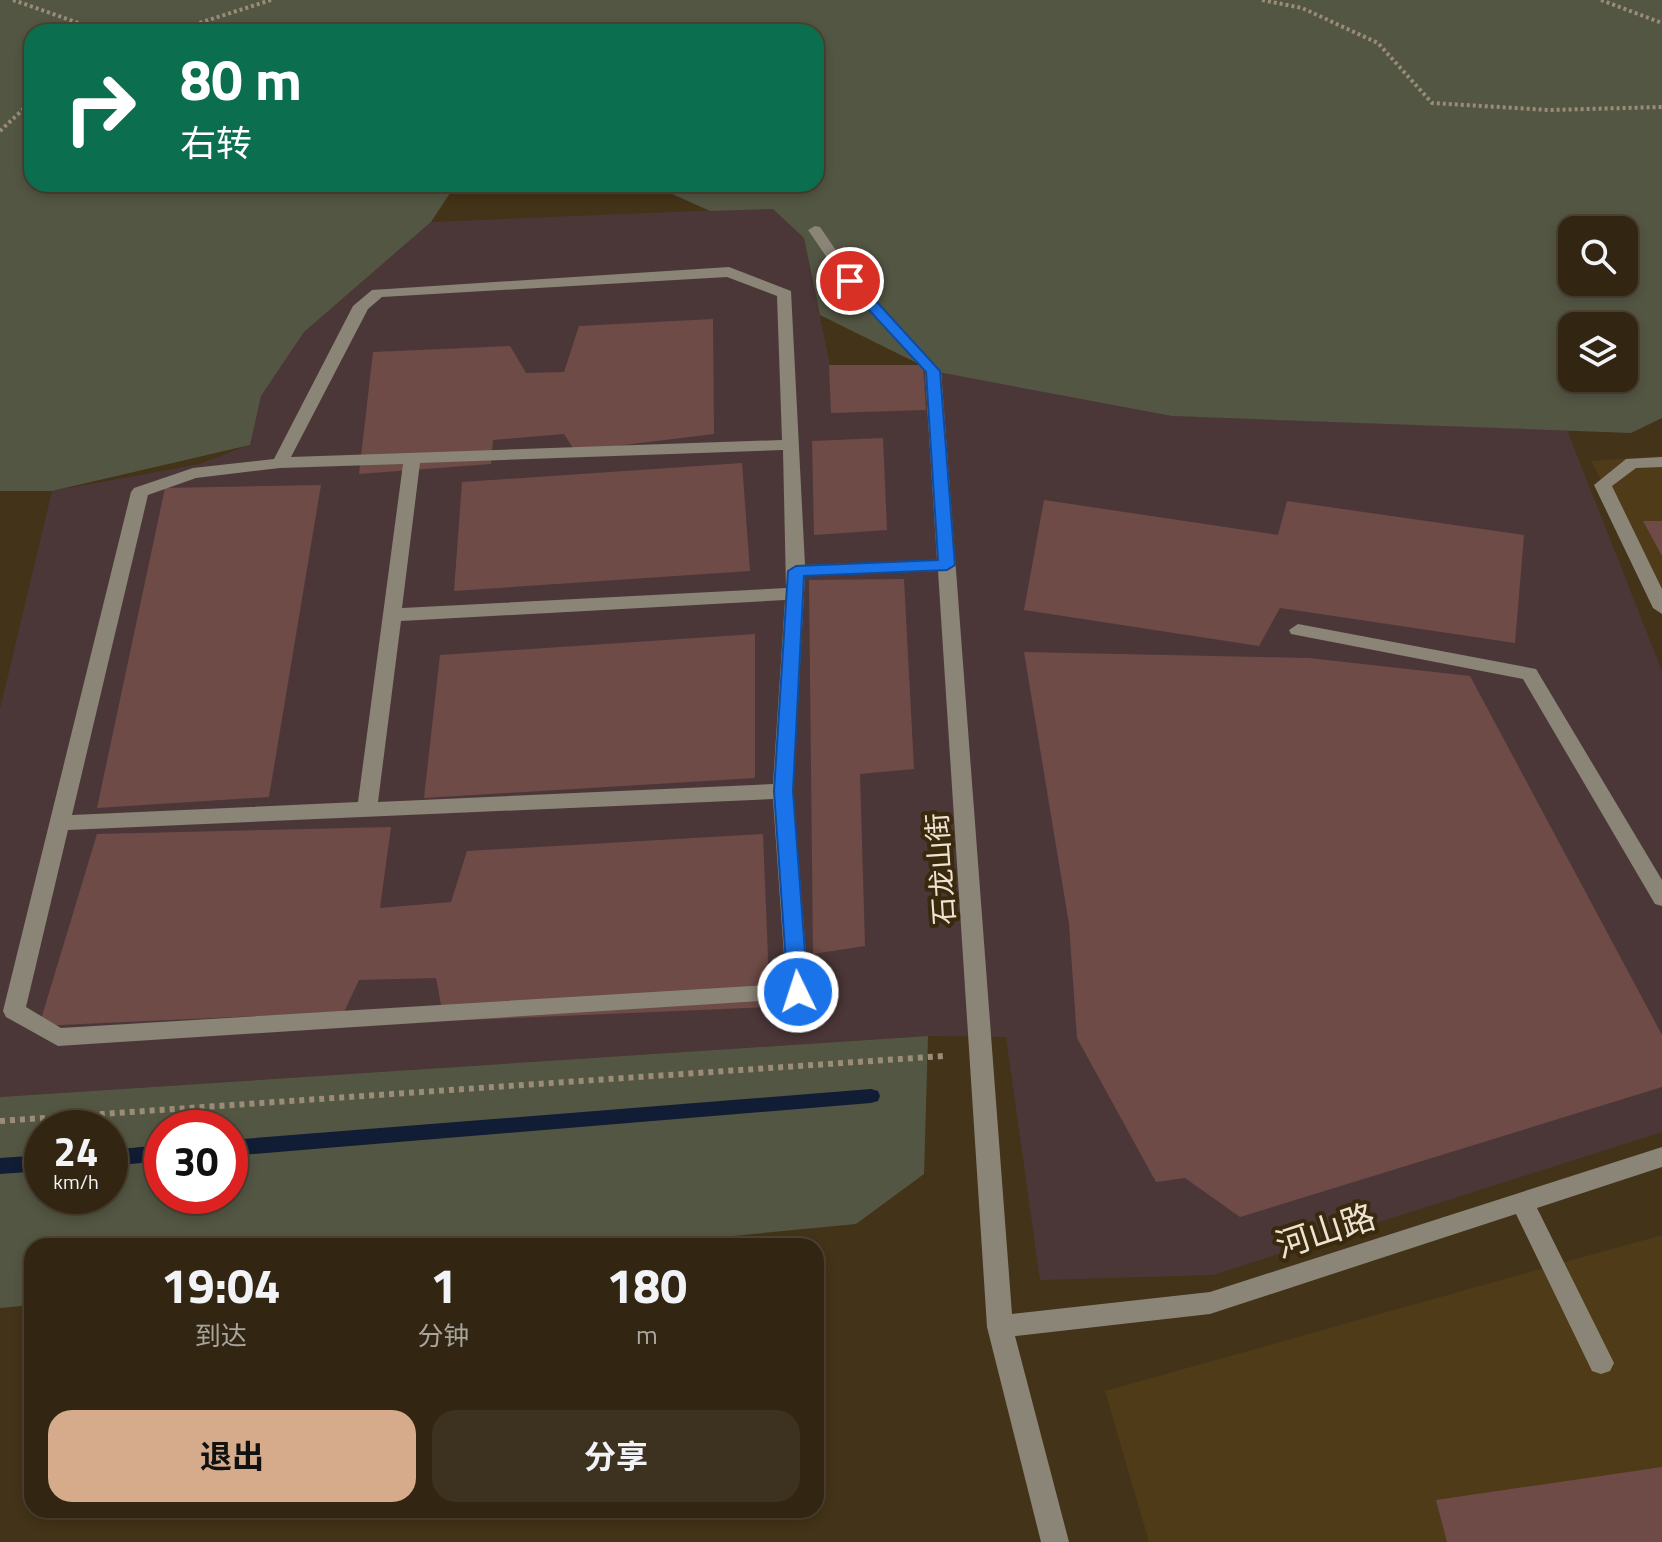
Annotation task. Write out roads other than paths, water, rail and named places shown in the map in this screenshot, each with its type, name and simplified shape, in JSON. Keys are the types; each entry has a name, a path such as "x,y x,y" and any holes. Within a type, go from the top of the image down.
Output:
{"street":[{"name":"石龙山街","path":"815,230 850,281 933,371 1000,1327 1055,1542"},
{"path":"280,463 361,306 378,293 729,272 785,294 791,445 796,571 783,791 798,992 58,1037 14,1011 140,492 193,473 280,463 791,445"},
{"path":"367,809 412,459"},
{"path":"1662,462 1632,463 1603,485 1662,608"},
{"path":"796,571 947,565"},
{"path":"392,615 794,594"},
{"path":"1298,630 1529,674 1662,898"},
{"path":"60,823 783,791"},
{"name":"河山路","path":"1000,1327 1210,1303 1662,1157"},
{"path":"1522,1202 1601,1363"}],"waterway":[{"path":"248,1147 871,1096"},
{"path":"128,1156 144,1155"},
{"path":"0,1166 24,1164"}]}
